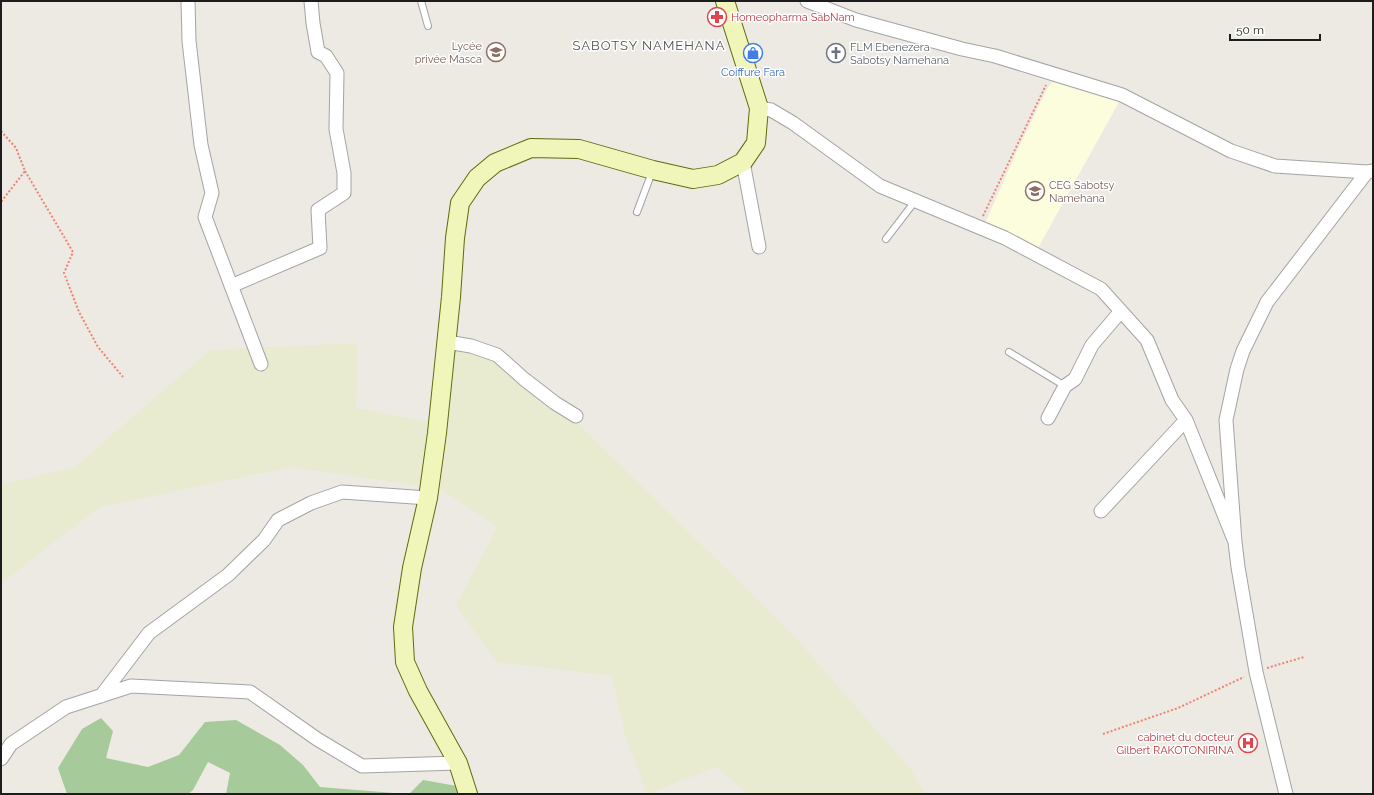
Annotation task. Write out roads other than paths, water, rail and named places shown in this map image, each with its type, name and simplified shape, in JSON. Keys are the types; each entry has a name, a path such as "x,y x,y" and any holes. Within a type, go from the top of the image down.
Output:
{"main road":[{"path":"468,794 458,763 418,691 405,662 403,627 412,568 428,498 437,432 451,297 455,238 460,202 477,178 495,163 531,148 579,149 653,170 693,179 718,175 743,162 756,143 760,108 725,1"}],"street":[{"path":"188,1 189,40 201,145 212,193 205,217 261,364"},
{"path":"231,286 320,248 318,210 344,193 344,172 336,129 337,73 326,56 318,52 312,23 311,1"},
{"path":"807,1 856,20 962,49 996,56 1122,95 1231,151 1275,166 1370,172"},
{"path":"760,108 771,110 793,123 880,186 1005,238 1101,289 1146,340 1172,400 1186,420 1235,542"},
{"path":"743,162 759,247"},
{"path":"1286,794 1256,672 1238,567 1226,420 1237,369 1243,351 1267,302 1370,172"},
{"path":"1048,418 1065,386 1075,379 1092,345 1121,311"},
{"path":"446,342 471,346 497,355 524,379 555,403 576,416"},
{"path":"1102,511 1186,420"},
{"path":"101,696 149,633 228,575 264,540 278,520 311,504 342,492 428,498"},
{"path":"1,759 11,744 66,707 131,686 250,692 318,739 362,766 458,763"}],"lane":[{"path":"421,1 428,26"},
{"path":"637,212 653,170"},
{"path":"886,239 916,200"},
{"path":"1009,352 1065,386"}],"place":[{"name":"Homeopharma SabNam","path":"717,17"},
{"name":"Lycée privée Masca","path":"496,52"},
{"name":"Coiffure Fara","path":"753,53"},
{"name":"FLM Ebenezera Sabotsy Namehana","path":"836,53"},
{"name":"CEG Sabotsy Namehana","path":"1035,191"},
{"name":"cabinet du docteur Gilbert RAKOTONIRINA","path":"1248,743"}],"district":[{"name":"SABOTSY NAMEHANA","path":"649,45"}]}
